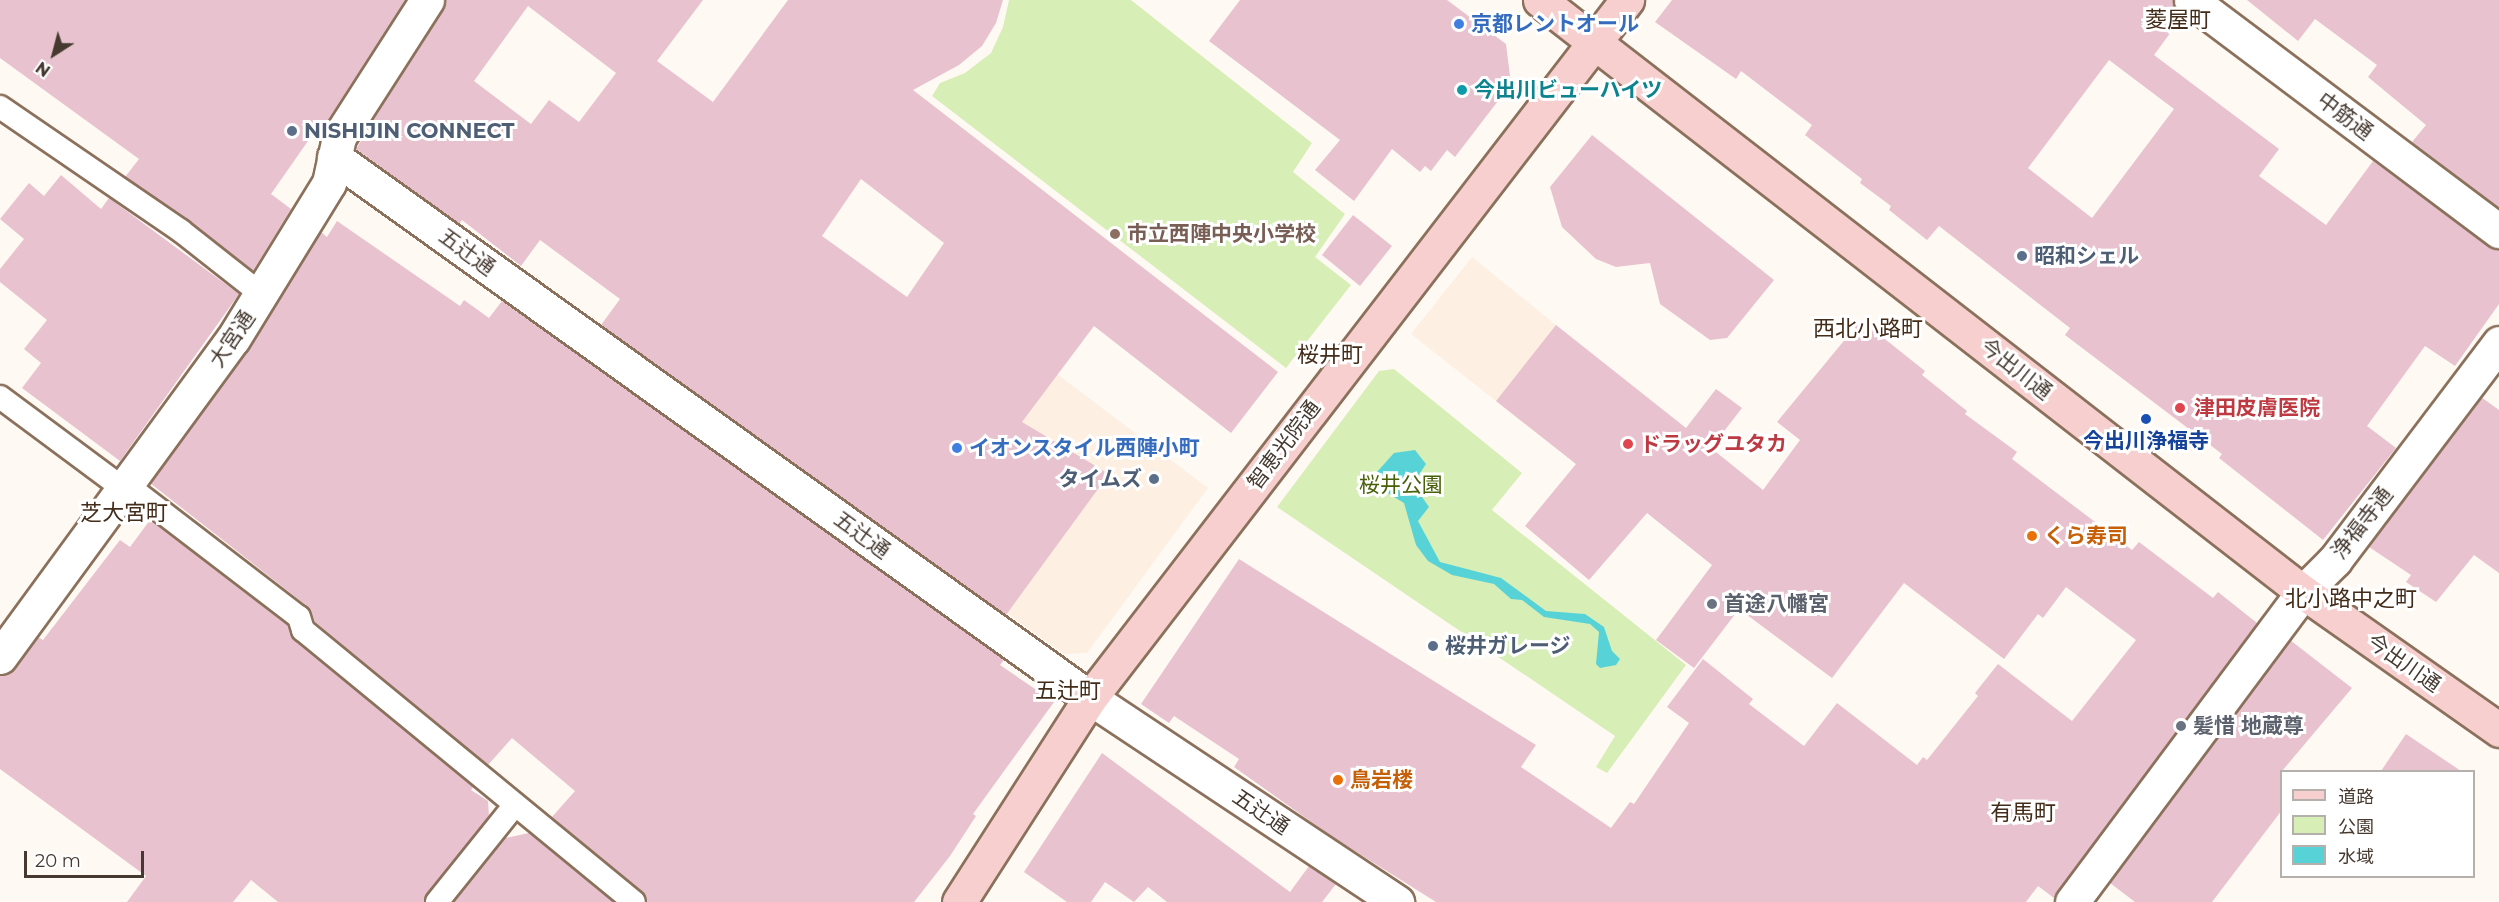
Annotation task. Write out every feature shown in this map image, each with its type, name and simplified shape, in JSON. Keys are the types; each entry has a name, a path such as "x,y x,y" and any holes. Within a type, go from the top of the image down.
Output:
{"main road":[{"name":"今出川通","path":"1540,0 2303,592 2499,730"},
{"name":"智恵光院通","path":"959,902 1090,698 1627,0"}],"street":[{"name":"大宮通","path":"0,657 127,488 261,294 329,183 339,137 427,0"},
{"name":"中筋通","path":"2191,0 2499,231"},
{"name":"五辻通","path":"334,157 1090,698 1397,902"},
{"name":"浄福寺通","path":"2072,902 2303,592 2335,560 2499,343"}],"lane":[{"path":"0,107 181,231 261,294"},
{"path":"0,397 127,488 299,617 303,630 514,806 634,902"},
{"path":"436,902 514,806"}],"shaded area":[{"name":"ドラッグユタカ","path":"1472,257 1808,526 1614,487 1610,491 1411,334"},
{"name":"イオンスタイル西陣小町","path":"955,297 1208,488 1087,653 1064,654 824,483"}],"green space":[{"path":"1009,0 1131,0 1312,143 1293,172 1345,214 1315,257 1351,285 1286,368 932,96 940,83 965,73 991,53 1003,27"},
{"name":"桜井公園","path":"1394,369 1522,473 1492,510 1686,665 1607,773 1596,767 1615,736 1277,507 1379,371"}],"water":[{"path":"1415,450 1426,464 1413,484 1429,507 1418,521 1440,562 1501,578 1546,611 1585,614 1604,627 1612,651 1620,659 1616,665 1600,668 1596,664 1599,632 1590,624 1544,617 1522,600 1511,599 1494,584 1452,575 1428,561 1416,545 1404,503 1389,494 1376,473 1394,453"}],"building":[{"path":"0,0 405,0 321,131 317,128 271,194 291,209 253,271 125,177 139,159 0,58"},
{"path":"446,0 703,0 657,61 713,102 788,0 1003,0 996,23 982,46 959,65 913,90 1278,372 1231,433 1094,326 1022,422 1109,474 1006,615 601,325 620,299 540,240 521,266 462,220 459,224 356,149","holes":["528,6 616,73 579,122 549,100 531,124 474,81","861,179 944,243 907,297 822,236"]},
{"path":"1240,0 1447,0 1506,44 1511,84 1455,157 1447,150 1431,171 1425,166 1420,172 1392,149 1354,201 1315,170 1340,140 1209,41"},
{"path":"1672,0 2173,0 2182,17 2154,55 2279,149 2259,176 2326,225 2373,161 2488,246 2499,249 2499,304 2455,366 2425,346 2367,426 2396,448 2323,540 2219,458 2222,454 2065,335 2070,328 1939,226 1927,240 1889,210 1891,206 1860,183 1862,179 1805,135 1812,125 1741,71 1736,79 1655,22","holes":["2109,60 2174,109 2092,218 2028,168"]},
{"path":"2247,0 2499,0 2499,208 2412,142 2426,125 2368,77 2377,65 2315,19 2298,41"},
{"path":"1592,135 1774,280 1727,338 1710,340 1660,304 1650,263 1616,267 1596,259 1562,227 1550,187"},
{"path":"61,175 101,209 109,198 239,294 120,461 22,388 41,363 24,349 47,320 0,282 0,269 24,239 0,219 29,183 44,196"},
{"path":"1353,215 1392,246 1360,286 1322,255"},
{"path":"337,221 460,306 464,300 489,318 502,301 984,645 1004,660 1000,665 1054,702 973,814 976,816 950,856 914,902 647,902 643,892 552,817 575,791 512,738 488,765 315,622 307,606 150,483 248,350 321,232 327,237"},
{"path":"1861,320 1925,371 1922,375 1967,411 1965,414 2017,452 2012,459 2132,550 2139,542 2213,598 2218,592 2257,623 2054,898 2038,886 2026,902 1436,902 1331,836 1234,767 1239,759 1174,716 1169,723 1141,704 1239,559 1536,745 1521,767 1611,828 1630,802 1634,804 1689,723 1667,707 1703,659 1753,699 1749,704 1804,746 1837,703 1917,765 1923,757 1927,760 1978,696 1975,693 1998,664 2072,721 2136,640 2066,587 2043,618 2038,614 2004,659 1904,583 1832,678 1739,609 1694,668 1656,640 1712,565 1647,513 1589,580 1525,526 1576,464 1496,401 1556,325 1686,428 1716,389 1742,408 1711,448 1763,490 1800,440 1777,422"},
{"path":"2481,397 2499,410 2499,573 2474,555 2436,602 2406,582 2411,575 2369,547"},
{"path":"150,520 287,625 294,640 473,787 471,790 488,801 489,816 424,902 278,902 251,880 233,902 127,902 146,876 0,769 0,675 15,669 38,637 43,640 120,540 130,547"},
{"path":"2290,640 2352,688 2283,770 2280,770 2280,813 2212,902 2135,902 2110,883"},
{"path":"2406,734 2460,770 2382,770"},
{"path":"1102,753 1290,892 1309,866 1336,884 1322,902 1167,902 1148,887 1134,902 1105,882 1091,902 1067,902 1024,872"},
{"path":"529,833 613,902 454,902 505,838"}],"place":[{"name":"京都レントオール","path":"1459,24"},
{"name":"今出川ビューハイツ","path":"1462,90"},
{"name":"NISHIJIN CONNECT","path":"292,131"},
{"name":"市立西陣中央小学校","path":"1115,234"},
{"name":"昭和シェル","path":"2022,256"},
{"name":"津田皮膚医院","path":"2180,408"},
{"name":"今出川浄福寺","path":"2146,419"},
{"name":"ドラッグユタカ","path":"1628,444"},
{"name":"イオンスタイル西陣小町","path":"957,448"},
{"name":"タイムズ","path":"1154,479"},
{"name":"くら寿司","path":"2032,536"},
{"name":"首途八幡宮","path":"1712,604"},
{"name":"桜井ガレージ","path":"1433,646"},
{"name":"髪惜 地蔵尊","path":"2181,726"},
{"name":"鳥岩楼","path":"1338,780"}],"district":[{"name":"菱屋町","path":"2178,20"},
{"name":"西北小路町","path":"1868,329"},
{"name":"桜井町","path":"1330,355"},
{"name":"芝大宮町","path":"124,513"},
{"name":"北小路中之町","path":"2351,599"},
{"name":"五辻町","path":"1068,691"},
{"name":"有馬町","path":"2023,813"}]}
